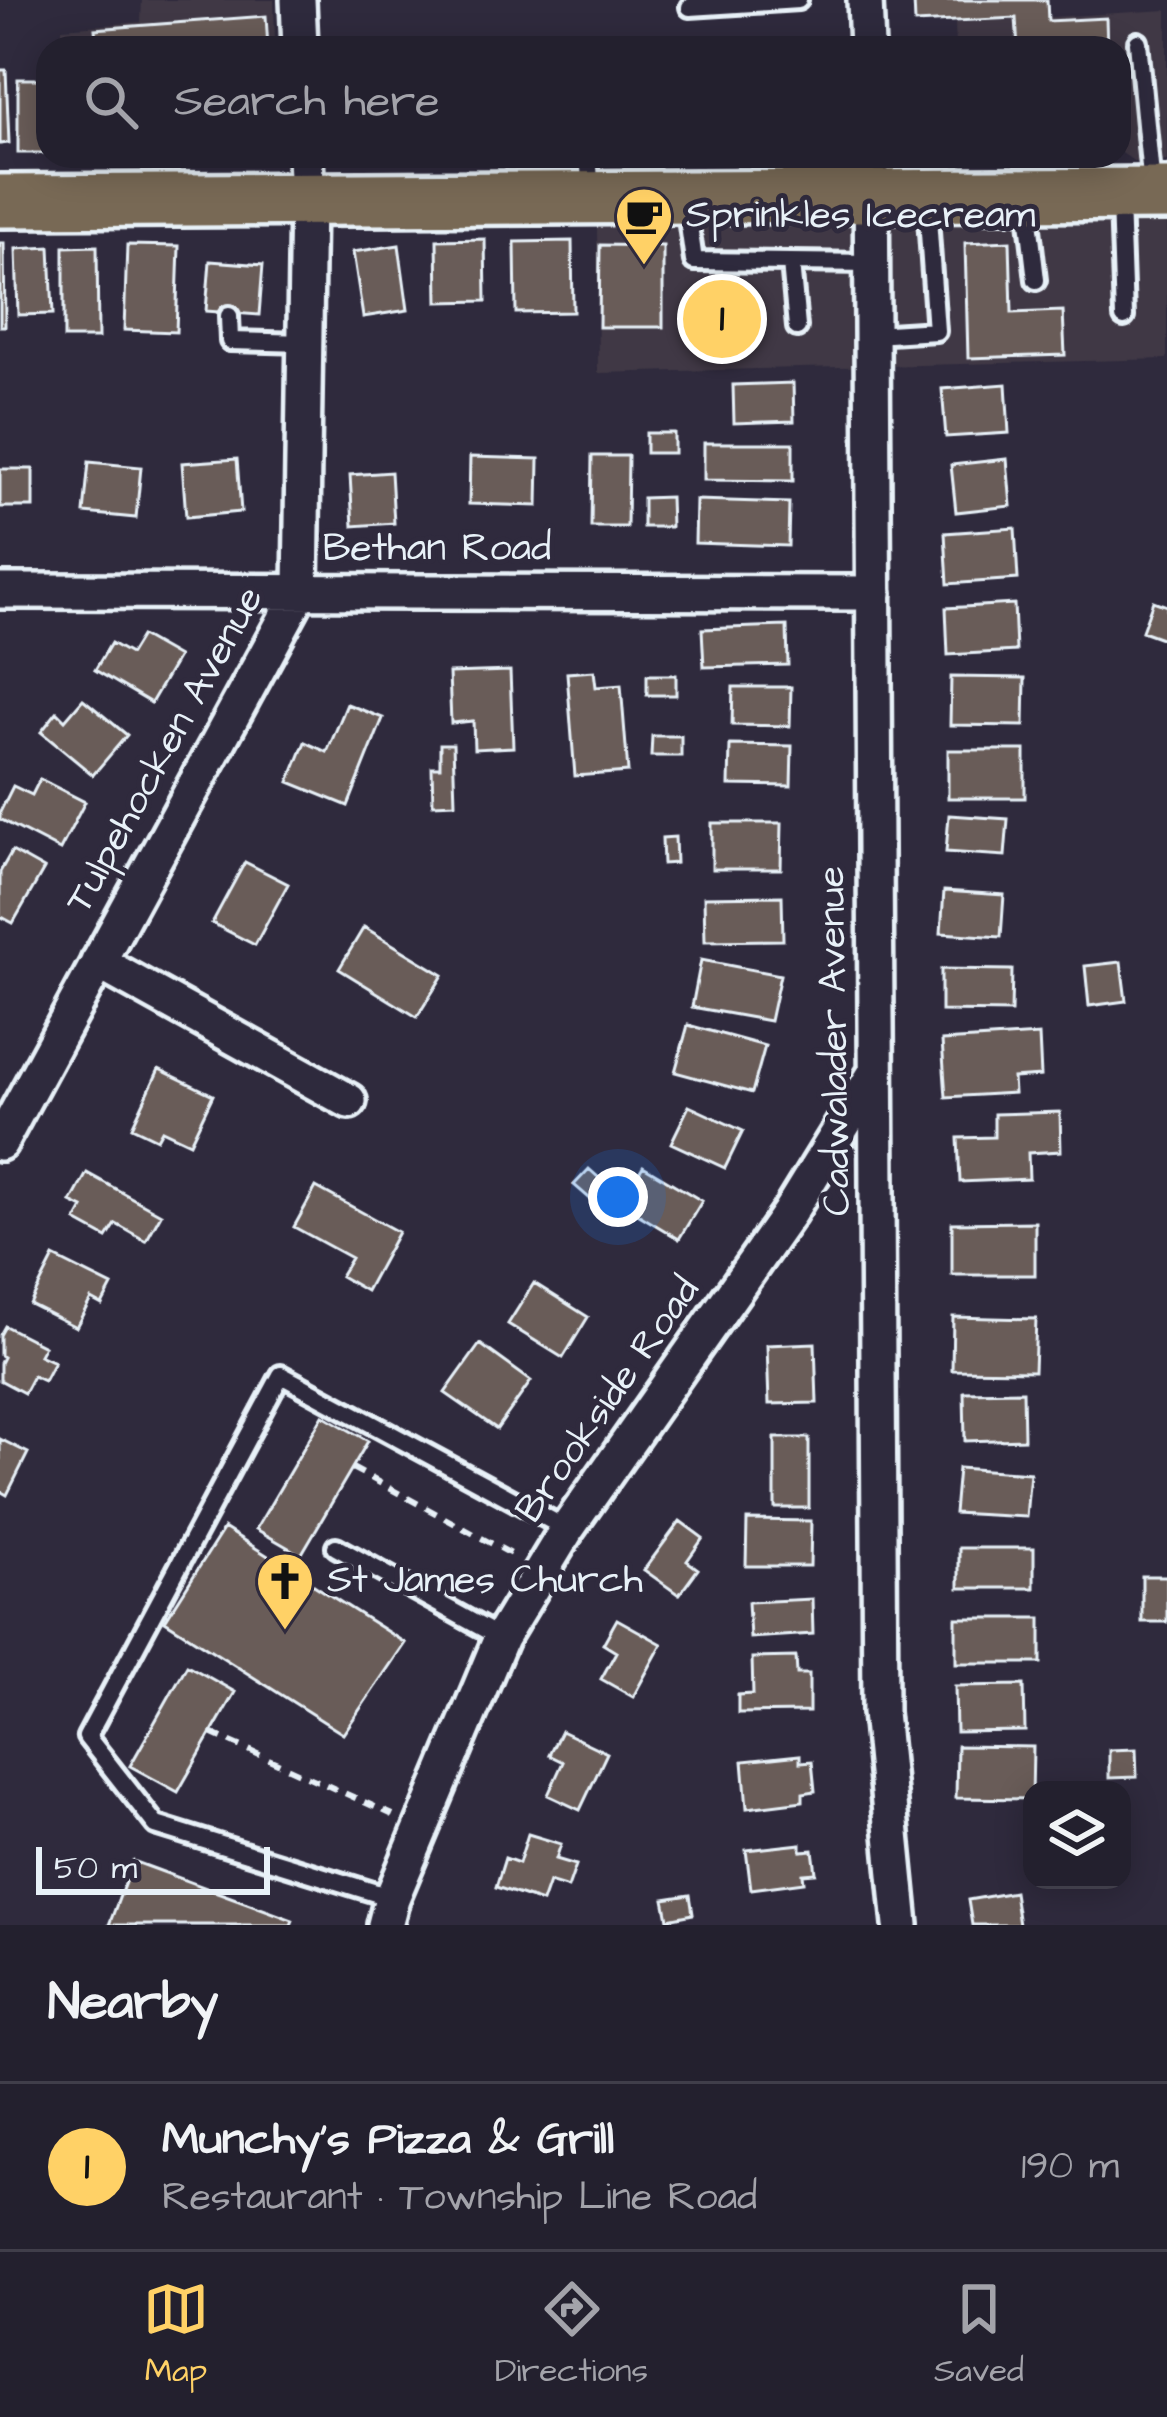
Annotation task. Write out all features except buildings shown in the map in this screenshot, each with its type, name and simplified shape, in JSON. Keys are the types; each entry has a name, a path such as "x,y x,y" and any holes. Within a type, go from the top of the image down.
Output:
{"main road":[{"path":"0,201 306,177 589,177 685,198 872,177 926,197 1147,194"}],"street":[{"path":"298,0 300,36"},
{"path":"865,0 866,36"},
{"name":"Tulpehocken Avenue","path":"0,1143 301,590 306,177"},
{"name":"Cadwalader Avenue","path":"872,177 880,1712 902,1925"},
{"name":"Bethan Road","path":"0,591 874,593"},
{"path":"98,962 349,1101"},
{"name":"Brookside Road","path":"389,1911 501,1638 567,1529 789,1214 876,1072"}],"lane":[{"path":"690,7 798,0"},
{"path":"1124,317 1147,194 1138,42"},
{"path":"1026,196 1036,280"},
{"path":"873,334 936,331 926,197"},
{"path":"685,198 694,261 873,263"},
{"path":"791,263 797,327"},
{"path":"229,316 230,341 305,343"},
{"path":"389,1911 156,1825 87,1737 281,1375 567,1529"},
{"path":"336,1547 501,1638"}],"path":[{"path":"352,1468 513,1555"},
{"path":"212,1733 393,1815"}],"shaded area":[{"path":"142,0 274,0 275,36 62,36 62,28 141,22"},
{"path":"1167,10 1167,161 1131,159 1131,36 956,36 955,23"},
{"path":"1167,218 1167,359 598,373 597,225"}],"place":[{"name":"Sprinkles Icecream","path":"644,267"},
{"name":"Munchy's Pizza & Grill","path":"722,319"},
{"name":"St James Church","path":"285,1632"}]}
